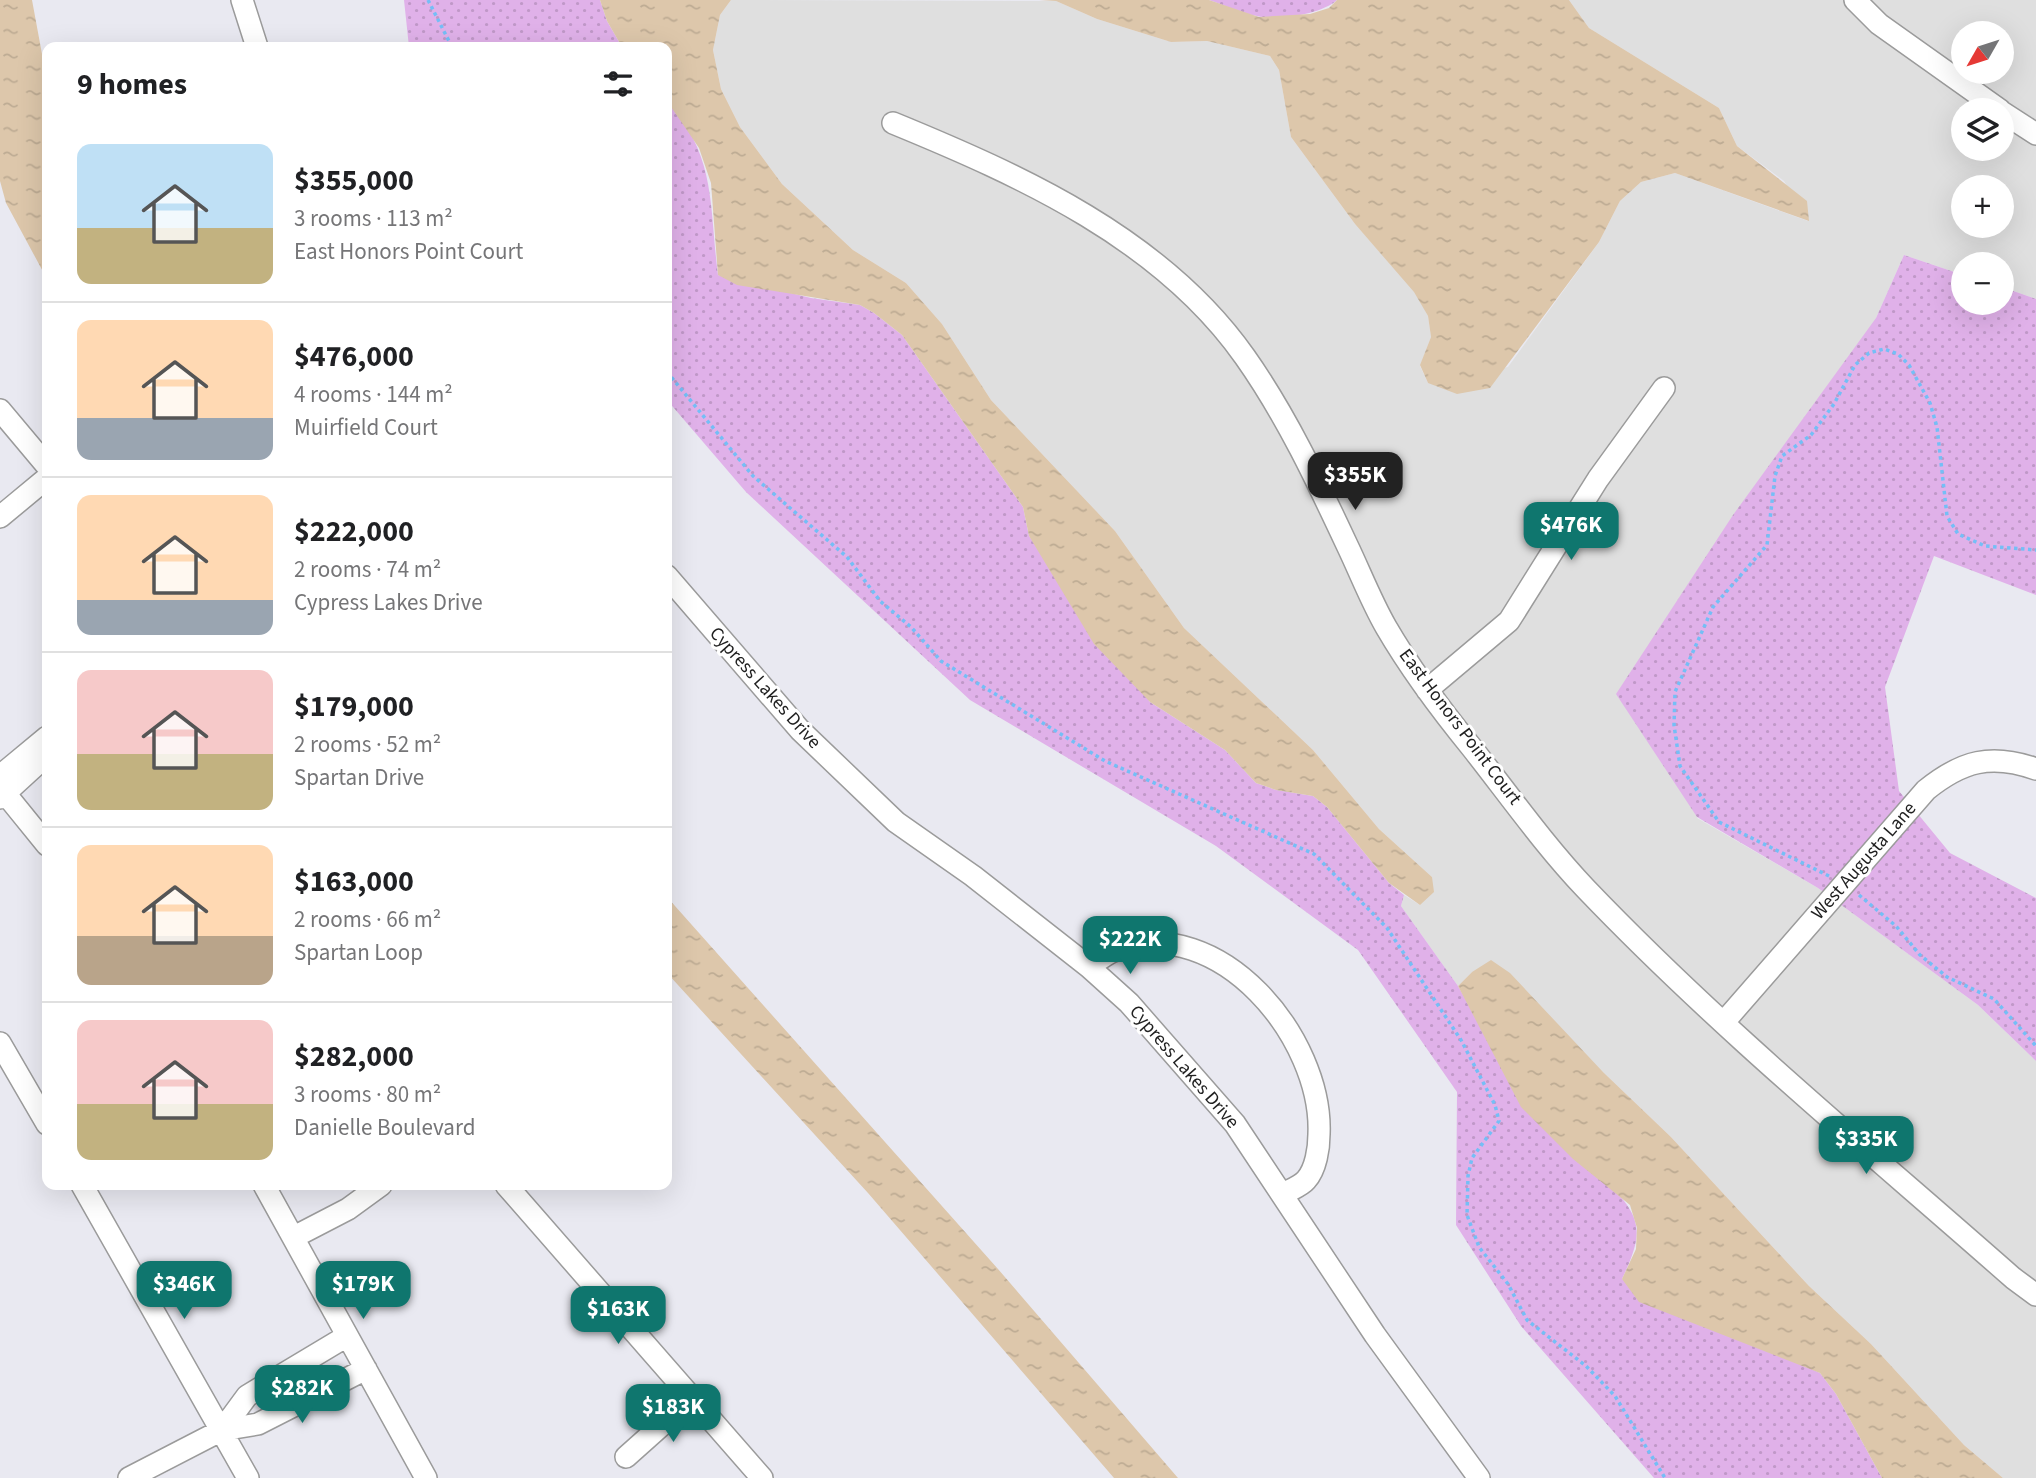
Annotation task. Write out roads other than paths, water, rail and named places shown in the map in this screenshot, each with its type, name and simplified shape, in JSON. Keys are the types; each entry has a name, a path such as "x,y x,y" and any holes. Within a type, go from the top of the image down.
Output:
{"street":[{"path":"242,0 255,42"},
{"path":"1854,0 1879,24 1983,98"},
{"path":"2014,120 2036,134"},
{"name":"East Honors Point Court","path":"893,123 990,163 1077,209 1141,252 1209,313 1244,355 1278,408 1326,500 1385,625 1427,690 1584,887 1724,1022 2013,1278 2036,1295"},
{"path":"1427,690 1509,621 1598,479 1664,388"},
{"path":"0,410 42,460"},
{"path":"0,517 42,482"},
{"name":"Cypress Lakes Drive","path":"672,582 800,730 896,822 973,876 1089,967 1129,1003 1235,1124 1375,1335 1479,1478"},
{"path":"1,789 42,743"},
{"path":"1,789 42,759"},
{"name":"West Augusta Lane","path":"1724,1022 1926,790 1948,772 1973,762 1996,760 2036,769"},
{"path":"1,789 42,839"},
{"path":"1089,967 1114,950 1147,943 1177,946 1218,962 1255,989 1286,1022 1304,1056 1320,1108 1318,1151 1307,1180 1283,1194"},
{"path":"0,1043 42,1115"},
{"path":"85,1190 248,1478"},
{"path":"267,1190 426,1478"},
{"path":"294,1237 348,1209 374,1190"},
{"path":"510,1190 762,1478"},
{"path":"222,1430 247,1396 347,1336"},
{"path":"130,1478 222,1430 258,1424 366,1369"},
{"path":"626,1457 691,1398"}],"water":[{"path":"0,0 32,0 42,54 42,270 6,203 0,181"},
{"path":"600,0 731,0 720,15 713,50 721,89 740,127 782,184 853,250 906,283 942,324 991,400 1115,531 1184,628 1313,750 1379,829 1432,877 1434,892 1420,905 1389,883 1327,807 1313,796 1276,790 1256,783 1225,750 1150,702 1094,644 1029,536 1023,507 902,335 860,305 737,285 718,275 711,183 699,148 672,108 672,42 619,42 607,21"},
{"path":"1039,0 1209,0 1259,17 1310,14 1329,8 1337,0 1569,0 1589,28 1719,108 1737,146 1807,201 1809,221 1675,173 1641,182 1620,201 1599,242 1490,388 1457,394 1428,383 1420,365 1431,337 1428,316 1414,292 1355,224 1291,137 1279,70 1270,56 1207,41 1171,42 1097,19 1056,1"},
{"path":"672,903 998,1269 1178,1478 1114,1478 868,1193 672,978"},
{"path":"1491,960 1510,973 1603,1072 1671,1137 1809,1286 1871,1344 1964,1445 2003,1478 1882,1478 1836,1394 1820,1373 1639,1302 1622,1279 1636,1249 1637,1228 1630,1205 1573,1159 1521,1107 1458,986 1472,972"}]}
